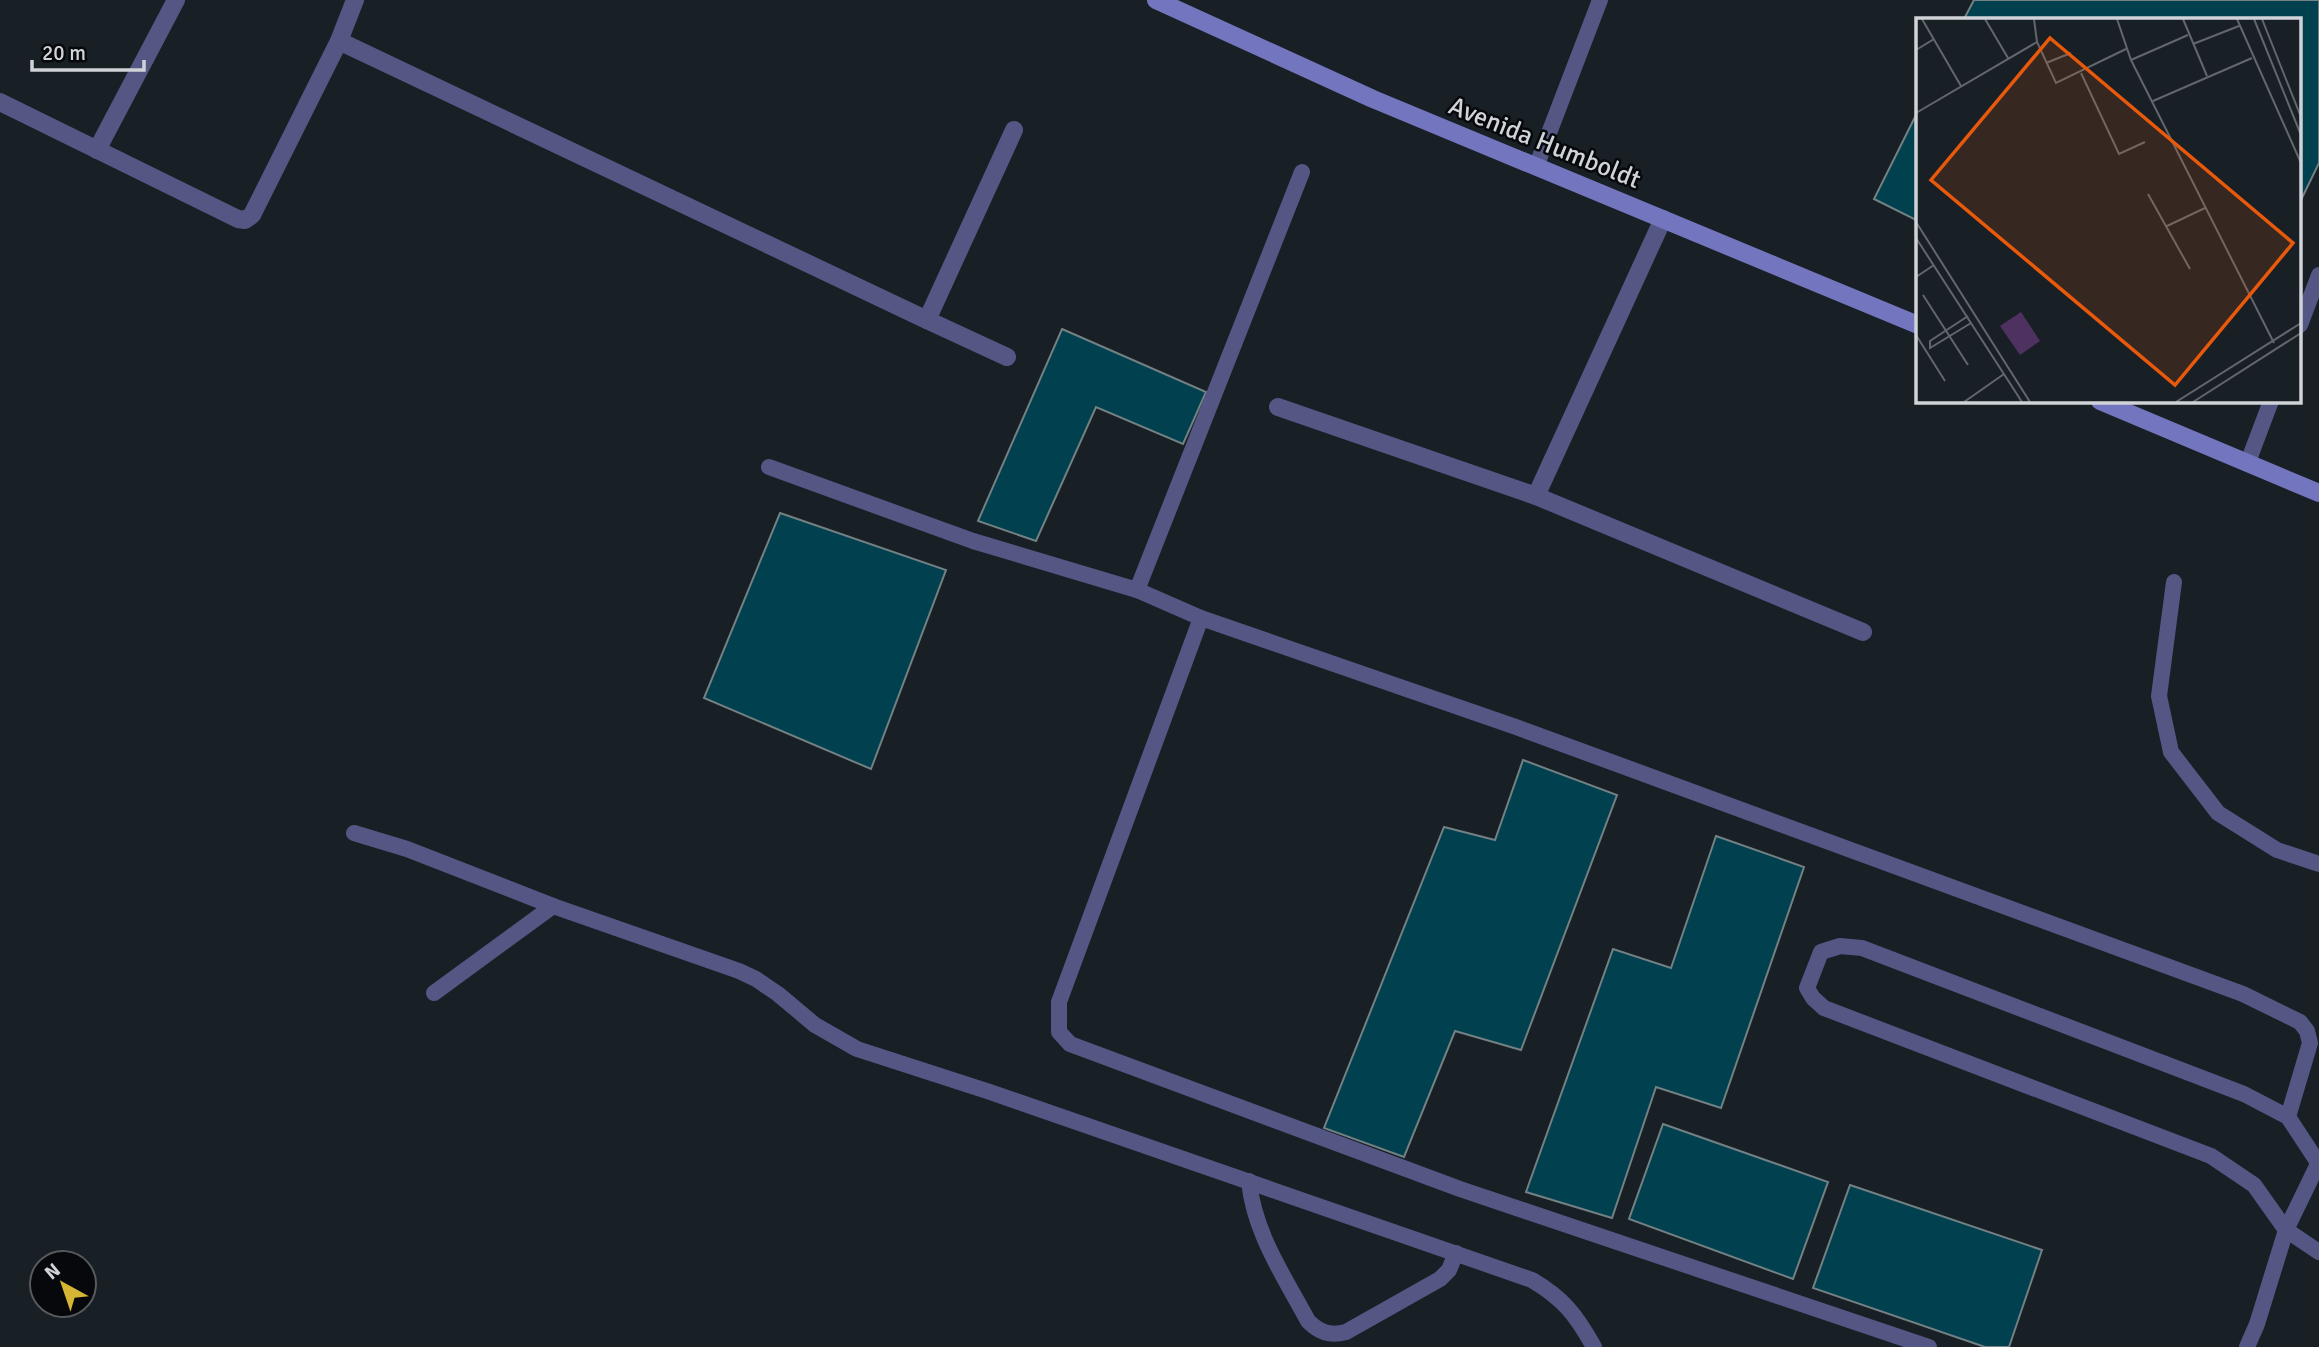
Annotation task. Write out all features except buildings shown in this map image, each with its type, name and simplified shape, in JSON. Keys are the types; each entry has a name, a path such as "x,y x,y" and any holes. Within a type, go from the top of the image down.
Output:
{"street":[{"path":"97,150 176,0"},
{"path":"0,102 238,219 245,220 252,215 339,41 355,0"},
{"name":"Avenida Humboldt","path":"1156,0 1373,99 1916,324"},
{"path":"339,41 1007,358"},
{"path":"927,320 1014,130"},
{"path":"1536,496 1663,219"},
{"path":"2102,402 2319,493"},
{"path":"1278,407 1536,496 1863,632"}],"lane":[{"path":"1536,167 1600,0"},
{"path":"1137,590 1302,172"},
{"path":"2302,320 2319,275"},
{"path":"2248,462 2271,402"},
{"path":"769,467 973,541 1137,590 1201,618 1516,727 2243,994 2300,1022 2307,1031 2310,1043 2288,1117"},
{"path":"2174,582 2158,696 2171,752 2218,813 2277,850 2319,864"},
{"path":"1201,618 1059,1002 1059,1032 1070,1044 1460,1189 1929,1347"},
{"path":"354,833 407,849 553,906 756,979 815,1025 857,1049 990,1092 1532,1280 1551,1291 1576,1315 1594,1347"},
{"path":"434,993 553,906"},
{"path":"2246,1347 2257,1324 2287,1230 2319,1164 2288,1117 2244,1094 1862,948 1840,946 1821,952 1807,988 1824,1008 2211,1156 2254,1185 2287,1230 2319,1252"},
{"path":"1249,1181 1251,1200 1260,1231 1308,1321 1325,1333 1336,1335 1346,1332 1440,1279 1449,1270 1456,1253"}]}
